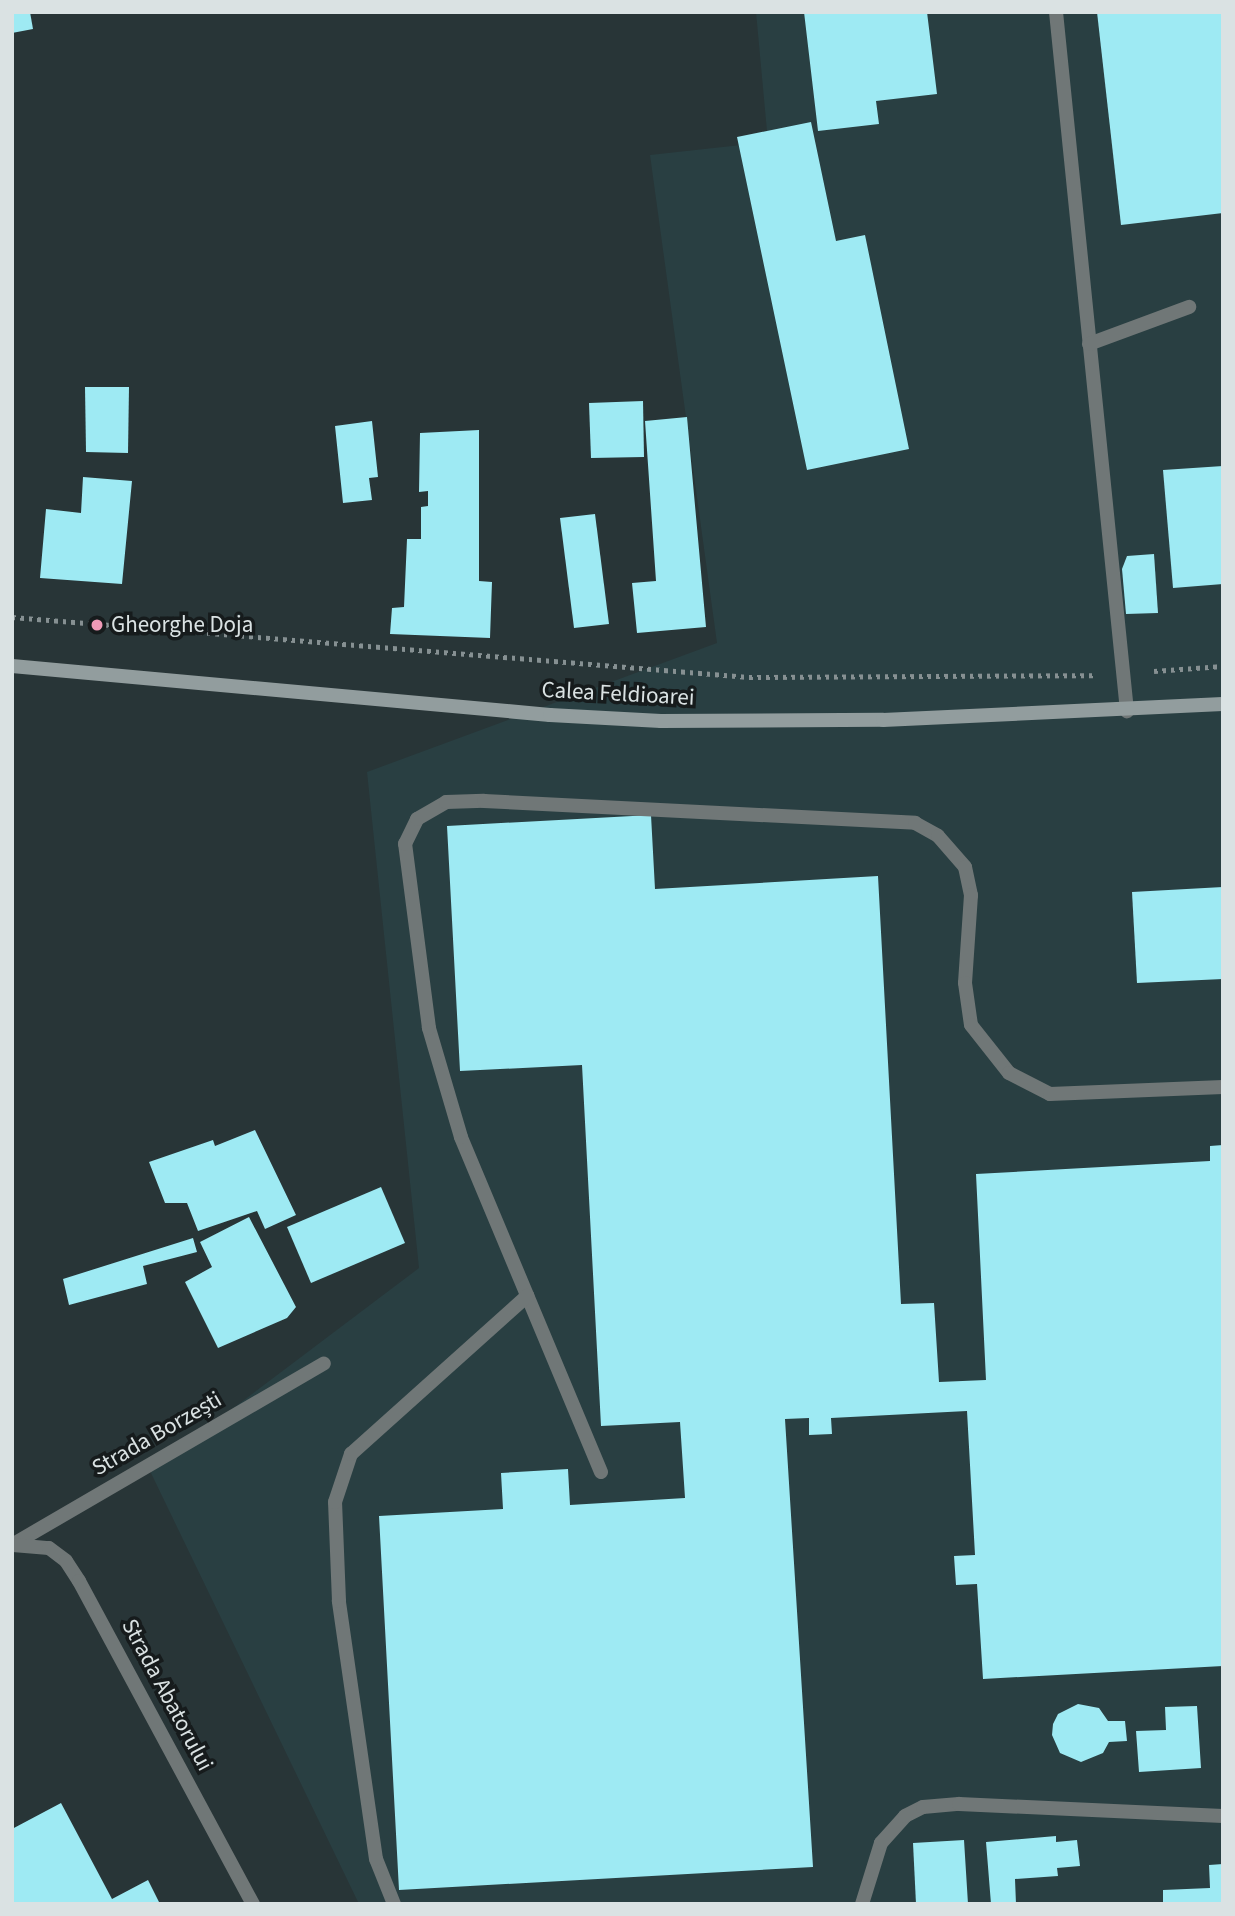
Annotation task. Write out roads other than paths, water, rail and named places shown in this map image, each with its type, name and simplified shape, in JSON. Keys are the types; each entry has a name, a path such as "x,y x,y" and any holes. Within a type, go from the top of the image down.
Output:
{"main road":[{"name":"Calea Feldioarei","path":"12,666 661,721 883,720 1127,711 1223,704"}],"street":[{"path":"1056,12 1127,711"},
{"path":"1089,344 1189,307"},
{"path":"601,1472 461,1138 429,1028 405,844 417,819 446,802 915,823 938,836 965,867 971,895 965,983 971,1025 1009,1073 1050,1094 1223,1087"},
{"path":"394,1904 376,1859 339,1601 335,1502 351,1454 527,1296"},
{"name":"Strada Borzești","path":"12,1545 324,1363"},
{"name":"Strada Abatorului","path":"12,1545 49,1548 66,1561 253,1904"},
{"path":"862,1904 881,1843 905,1816 923,1807 959,1804 1223,1816"}],"place":[{"name":"Gheorghe Doja","path":"97,625"}]}
